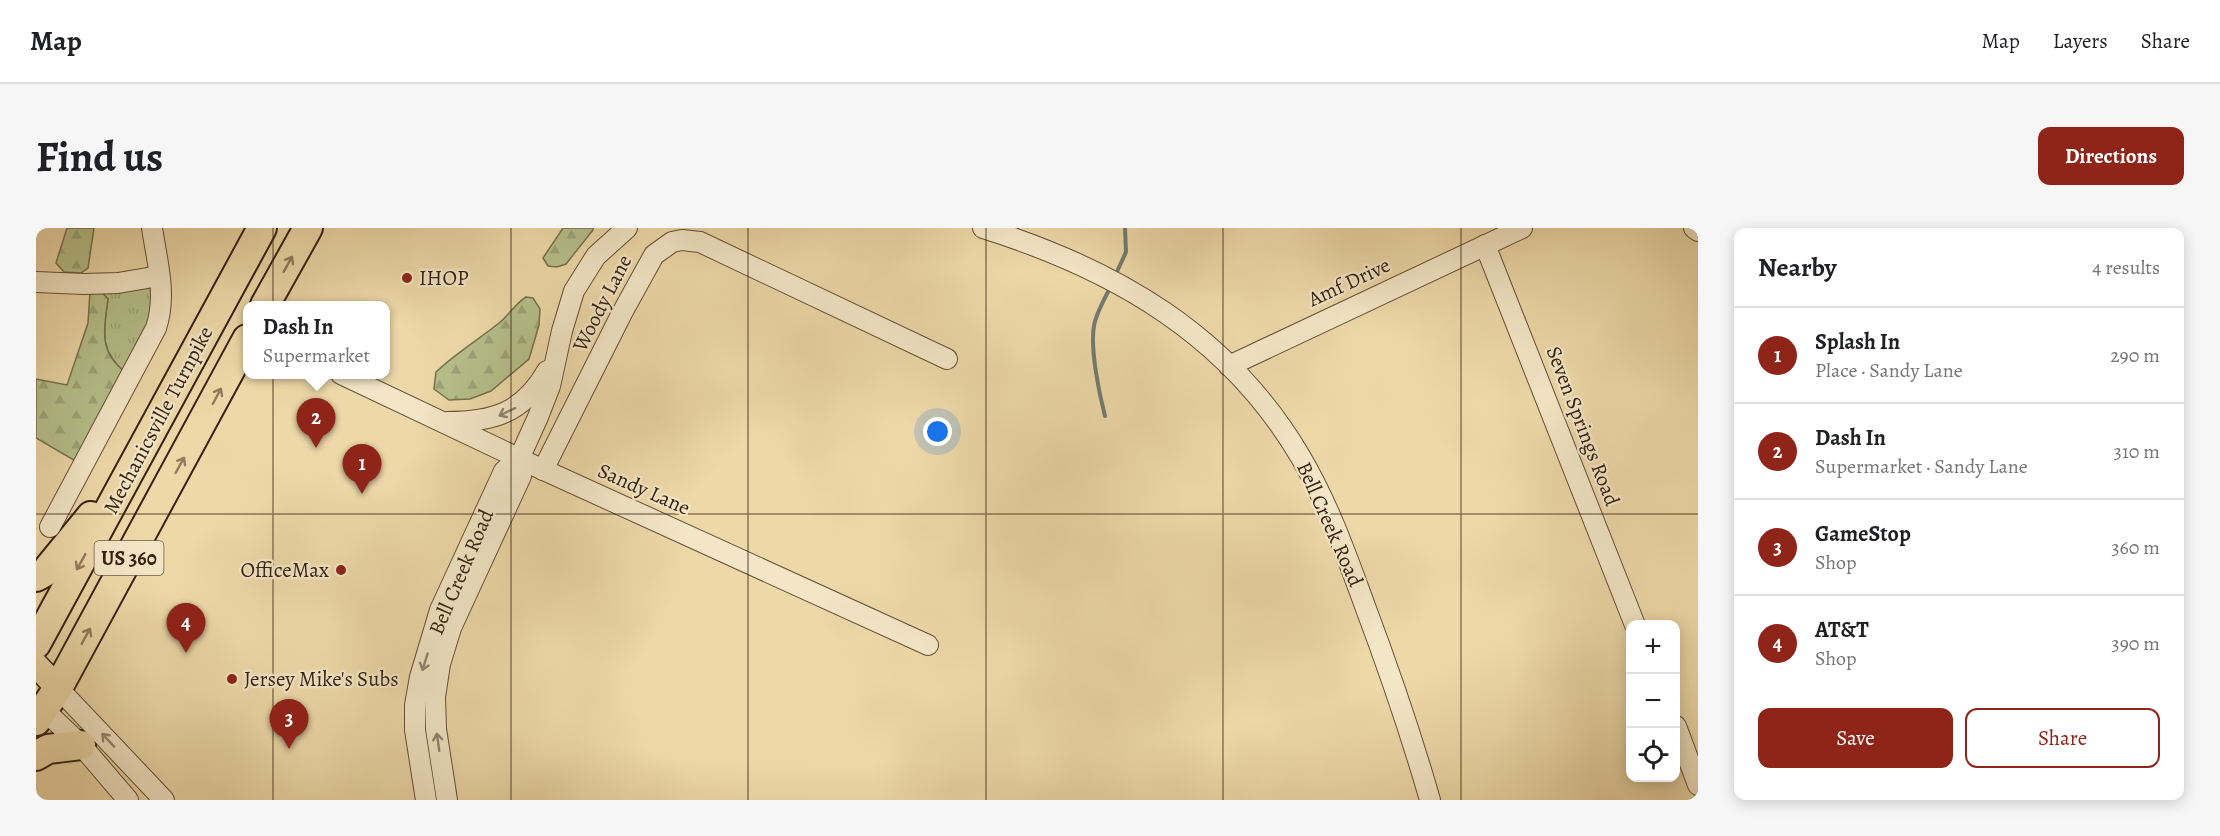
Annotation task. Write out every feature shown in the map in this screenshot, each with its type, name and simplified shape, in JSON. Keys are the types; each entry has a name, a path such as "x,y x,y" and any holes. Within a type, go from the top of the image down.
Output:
{"highway":[{"name":"Mechanicsville Turnpike","path":"36,644 262,228"},
{"path":"269,301 308,228"},
{"name":"Mechanicsville Turnpike","path":"44,705 241,363"},
{"path":"36,577 54,563 139,456"},
{"path":"36,756 48,749 81,745"}],"main road":[{"path":"36,665 44,705"}],"street":[{"path":"50,527 156,328 161,306 152,228"},
{"name":"Bell Creek Road","path":"426,800 415,730 415,705 420,677 440,610 504,471 519,459 538,417 549,386 574,291 583,274 605,246 627,228"},
{"name":"Bell Creek Road","path":"982,228 1056,253 1118,282 1155,304 1207,345 1229,366 1278,422 1321,494 1340,536 1382,649 1412,737 1430,800"},
{"name":"Amf Drive","path":"1229,366 1522,228"},
{"path":"1694,228 1698,231"},
{"name":"Woody Lane","path":"543,470 622,313 654,255 662,247 672,242 682,240 700,242 947,359"},
{"name":"Seven Springs Road","path":"1485,244 1633,620"},
{"path":"36,282 118,283 159,276"},
{"path":"441,422 477,421 515,408 537,388 557,353"},
{"name":"Sandy Lane","path":"350,379 519,459 928,645"},
{"name":"Bell Creek Road","path":"447,800 436,729 435,697 440,664 451,628 521,476 519,459"},
{"path":"44,705 128,800"},
{"path":"44,705 164,800"},
{"path":"1677,728 1698,785"}],"green space":[{"path":"67,228 94,228 88,268 81,273 64,272 56,263"},
{"path":"563,228 593,228 593,230 566,264 557,267 548,266 543,258"},
{"path":"154,287 154,315 125,372 110,356 107,348 105,330 108,299 99,289"},
{"path":"99,289 108,299 105,330 107,348 116,364 125,372 77,462 36,438 36,379 67,385 88,323 90,291"},
{"path":"526,297 533,298 540,309 539,325 529,359 491,391 470,399 449,400 434,389 436,372 499,323"}],"waterway":[{"path":"1115,276 1126,252 1125,228"},
{"path":"1105,416 1096,371 1093,336 1097,316 1111,286"}],"place":[{"name":"IHOP","path":"407,278"},
{"name":"Dash In","path":"316,448"},
{"name":"Splash In","path":"362,494"},
{"name":"OfficeMax","path":"341,570"},
{"name":"AT&T","path":"186,653"},
{"name":"Jersey Mike's Subs","path":"232,679"},
{"name":"GameStop","path":"289,749"}]}
